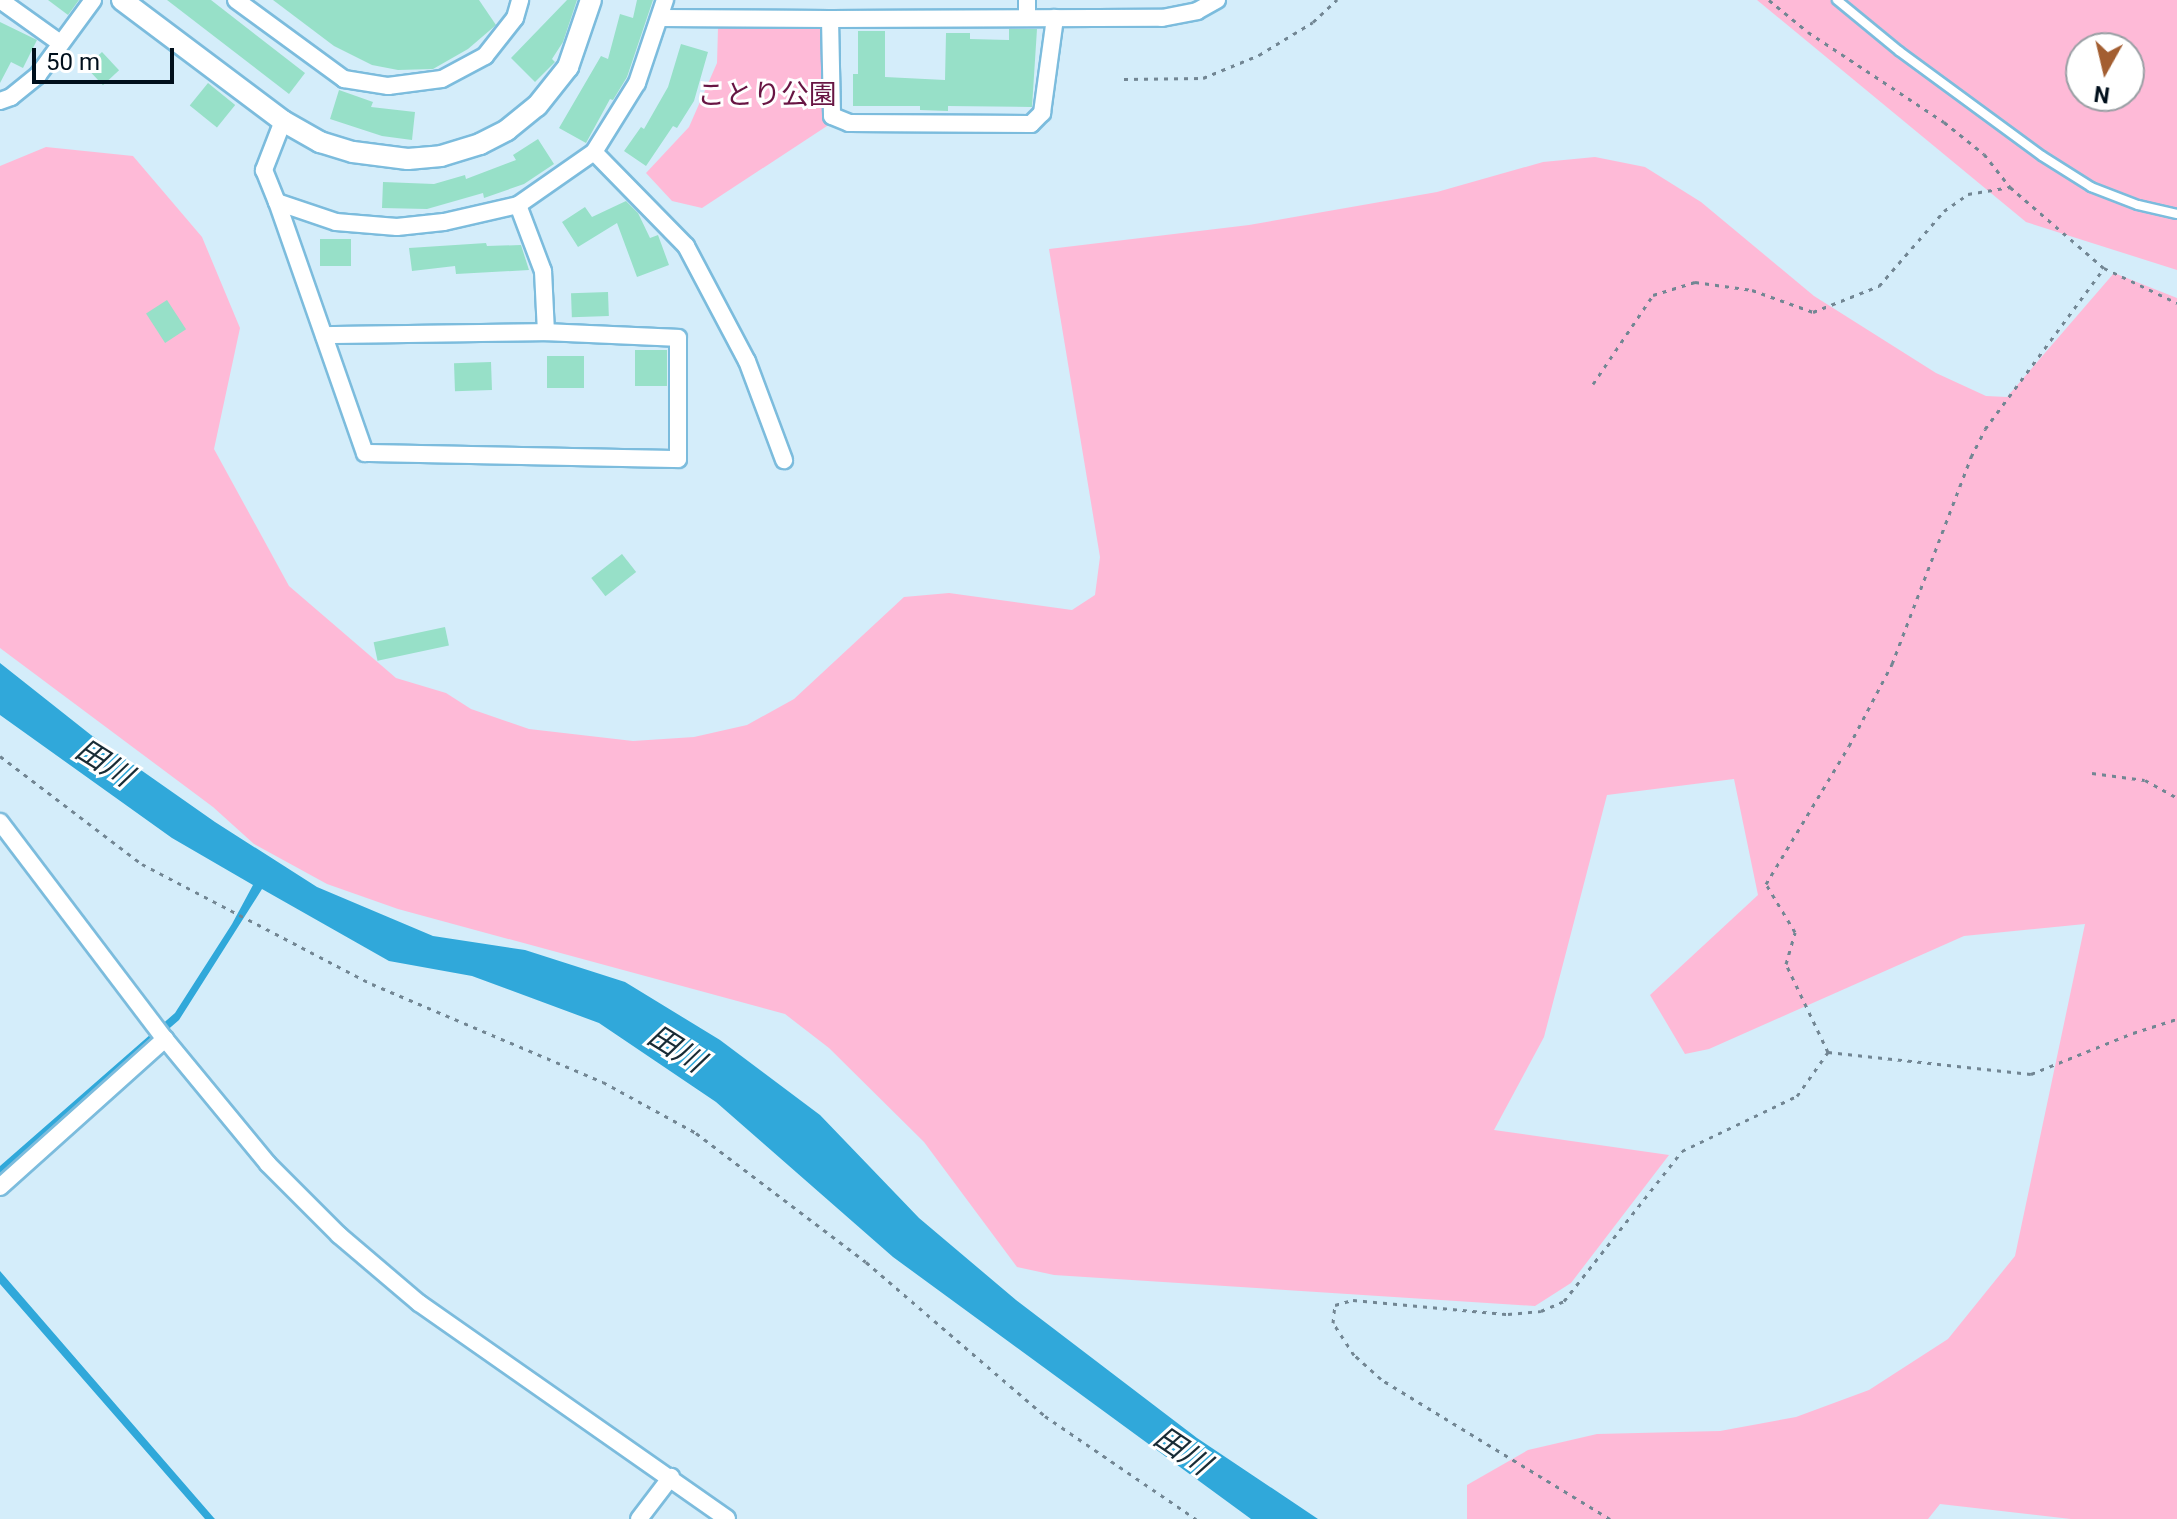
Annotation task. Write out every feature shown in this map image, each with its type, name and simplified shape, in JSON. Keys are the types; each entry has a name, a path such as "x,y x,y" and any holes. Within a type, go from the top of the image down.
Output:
{"street":[{"path":"0,0 60,43"},
{"path":"0,101 11,97 38,75 93,0"},
{"path":"122,0 283,121 331,146 408,159 441,156 480,144 507,130 537,106 568,67 591,0"},
{"path":"236,0 344,79 388,86 442,79 485,56 515,18 520,0"},
{"path":"277,202 336,222 397,227 444,222 518,205 594,152 637,83 665,0"},
{"path":"1027,0 1027,18"},
{"path":"661,18 1162,18 1197,11 1217,0"},
{"path":"830,19 832,116 849,123 1031,124 1042,113 1055,18"},
{"path":"283,121 264,170 365,453 678,459 678,338 546,332 324,335"},
{"path":"594,152 686,246 747,361 784,460"},
{"path":"518,205 543,271 546,332"},
{"path":"0,822 165,1039 268,1164 339,1235 419,1303 727,1519"},
{"path":"0,1187 165,1039"},
{"path":"639,1519 671,1477"}],"lane":[{"path":"1837,0 1923,69 2042,156 2091,187 2138,205 2177,214"}],"path":[{"path":"1124,79 1203,78 1259,55 1313,22 1337,0"},
{"path":"1769,0 1808,32 1944,122 1984,154 2010,187 2104,268 2177,303"},
{"path":"1593,384 1653,295 1695,282 1752,290 1813,312 1879,286 1944,211 1968,194 2010,187"},
{"path":"1828,1052 1786,964 1795,932 1766,884 1849,746 1892,664 1971,457 1985,429 2104,268"},
{"path":"0,756 142,864 372,984 603,1082 696,1133 866,1262 1045,1416 1196,1519"},
{"path":"2092,773 2145,780 2177,798"},
{"path":"1828,1052 2031,1074 2133,1033 2177,1019"},
{"path":"1610,1519 1381,1379 1354,1355 1333,1323 1335,1305 1353,1300 1508,1314 1541,1311 1564,1301 1682,1151 1797,1096 1828,1052"}],"green space":[{"path":"1757,0 2177,0 2177,270 2026,222"},
{"name":"ことり公園","path":"825,25 827,126 702,208 672,201 646,173 689,127 717,63 718,28"},
{"path":"46,147 133,156 202,237 240,328 214,449 289,586 396,678 446,693 471,709 529,729 633,741 694,737 747,725 794,699 904,597 949,593 1072,610 1095,595 1100,557 1049,249 1249,225 1437,192 1543,162 1595,157 1645,167 1701,202 1814,296 1936,373 1986,396 2007,397 2114,273 2177,298 2177,1519 2071,1519 1940,1504 1928,1519 1467,1519 1467,1485 1528,1450 1597,1434 1720,1431 1796,1417 1869,1390 1948,1339 2015,1256 2085,924 1964,936 1709,1049 1685,1054 1650,995 1758,895 1734,779 1607,795 1544,1037 1494,1130 1669,1155 1571,1283 1535,1306 1054,1275 1017,1267 924,1142 829,1048 785,1014 398,909 327,884 254,844 213,807 0,648 0,166"}],"water":[{"name":"田川","path":"0,663 91,735 215,822 317,887 433,936 525,950 625,982 720,1040 820,1115 919,1218 1016,1300 1197,1438 1318,1519 1251,1519 893,1257 716,1102 599,1023 472,976 389,961 262,889 179,1020 0,1175 0,1166 175,1013 253,885 172,838 0,715"},
{"path":"0,1271 215,1519 205,1519 0,1284"}],"building":[{"path":"48,0 79,0 68,15"},
{"path":"167,0 211,0 305,73 289,94"},
{"path":"273,0 479,0 496,25 468,49 433,69 398,70 372,65 334,46"},
{"path":"567,0 577,0 563,42 552,59 555,62 535,82 511,58"},
{"path":"637,0 653,0 627,77 613,100 610,99 586,143 559,128 601,56 608,59 620,14 633,18"},
{"path":"0,22 37,40 23,68 11,62 0,83"},
{"path":"1009,29 1037,29 1032,107 948,106 948,111 920,110 920,106 853,106 853,74 858,74 858,31 885,31 885,77 945,80 946,33 970,33 970,39 1009,40"},
{"path":"681,44 708,52 694,101 646,166 624,151 641,127 644,129 668,87"},
{"path":"102,52 119,70 103,85 86,67"},
{"path":"208,83 235,105 217,128 190,106"},
{"path":"339,90 373,102 371,107 415,112 412,140 382,136 330,119"},
{"path":"538,139 554,164 524,184 484,198 483,193 427,209 382,208 383,182 434,184 465,175 466,179 516,160 513,155"},
{"path":"626,201 638,213 650,238 658,235 669,265 637,277 617,223 578,247 562,222 585,207 592,217"},
{"path":"320,239 351,239 351,266 320,266"},
{"path":"486,243 487,246 521,245 529,270 456,274 455,266 412,271 409,248"},
{"path":"608,292 609,316 572,317 571,293"},
{"path":"167,300 186,329 165,343 146,314"},
{"path":"635,350 667,350 667,386 635,386"},
{"path":"547,356 584,356 584,388 547,388"},
{"path":"491,362 492,390 455,391 454,363"},
{"path":"622,554 636,572 605,596 591,578"},
{"path":"445,627 449,646 378,661 374,642"}]}
